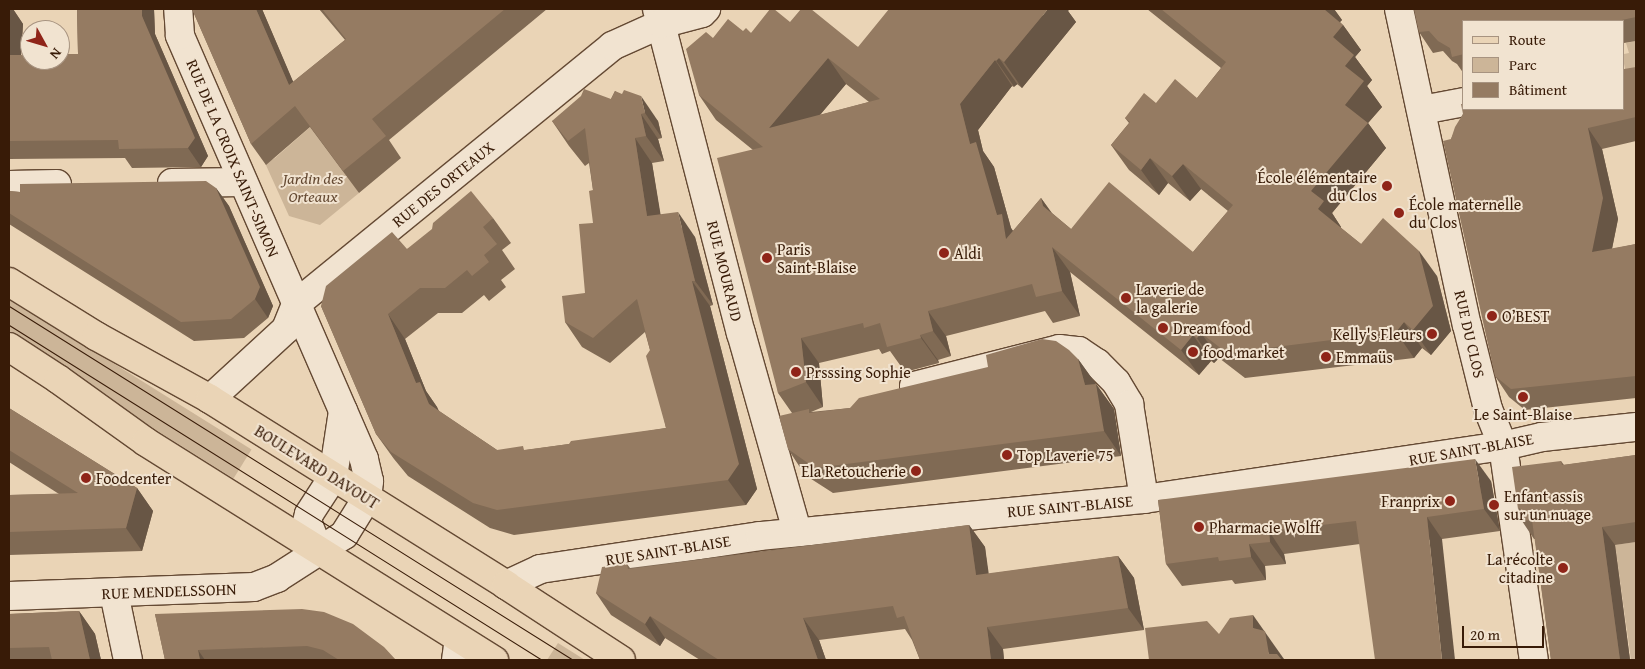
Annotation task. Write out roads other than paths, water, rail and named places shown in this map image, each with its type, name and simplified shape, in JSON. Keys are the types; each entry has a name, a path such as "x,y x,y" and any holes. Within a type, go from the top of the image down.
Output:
{"main road":[{"name":"BOULEVARD DAVOUT","path":"9,282 96,336 210,399 506,585 621,660"},
{"path":"9,347 58,378 146,442 319,551 457,650 494,660"}],"street":[{"name":"RUE DE LA CROIX SAINT-SIMON","path":"178,9 180,35 364,459 369,481 367,498"},
{"name":"RUE DES ORTEAUX","path":"210,399 286,329 296,304 612,46 659,16 702,13 706,9"},
{"name":"RUE DU CLOS","path":"1399,9 1483,390 1488,409 1503,446 1534,660"},
{"name":"RUE MOURAUD","path":"659,16 741,333 797,531"},
{"path":"1422,110 1462,102"},
{"path":"148,183 243,182"},
{"path":"9,185 79,184"},
{"path":"888,393 1059,349 1079,351 1098,363 1116,382 1129,404 1144,499"},
{"path":"319,551 307,522 309,514 332,477 344,410"},
{"name":"RUE SAINT-BLAISE","path":"506,585 540,569 797,531 1144,499 1503,446 1542,437 1636,427"},
{"name":"RUE MENDELSSOHN","path":"9,596 254,587 278,578 344,535 367,498"},
{"path":"114,593 128,660"}],"tram line":[{"path":"9,306 573,660"},
{"path":"9,325 542,660"}],"place":[{"name":"École élémentaire du Clos","path":"1387,186"},
{"name":"École maternelle du Clos","path":"1399,213"},
{"name":"Aldi","path":"944,253"},
{"name":"Paris Saint-Blaise","path":"767,258"},
{"name":"Laverie de la galerie","path":"1126,298"},
{"name":"O’BEST","path":"1492,316"},
{"name":"Dream food","path":"1163,328"},
{"name":"Kelly's Fleurs","path":"1432,334"},
{"name":"food market","path":"1193,352"},
{"name":"Emmaüs","path":"1326,357"},
{"name":"Prsssing Sophie","path":"796,372"},
{"name":"Le Saint-Blaise","path":"1523,397"},
{"name":"Top Laverie 75","path":"1007,455"},
{"name":"Ela Retoucherie","path":"916,471"},
{"name":"Foodcenter","path":"86,478"},
{"name":"Franprix","path":"1450,501"},
{"name":"Enfant assis sur un nuage","path":"1494,505"},
{"name":"Pharmacie Wolff","path":"1199,527"},
{"name":"La récolte citadine","path":"1563,568"}],"park label":[{"name":"Jardin des Orteaux","path":"313,187"}]}
